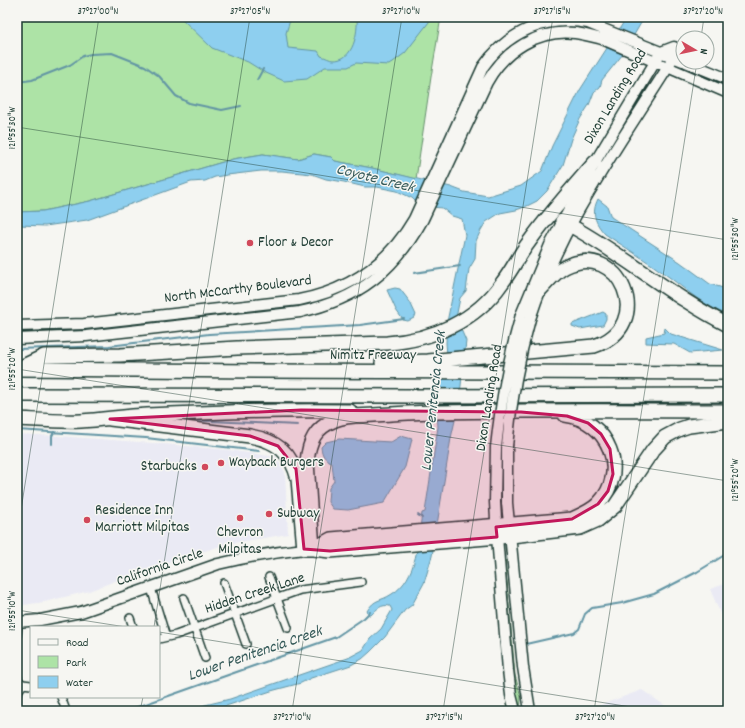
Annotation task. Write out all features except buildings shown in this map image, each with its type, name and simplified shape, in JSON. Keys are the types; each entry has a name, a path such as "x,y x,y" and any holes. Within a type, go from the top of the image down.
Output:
{"highway":[{"path":"17,369 44,356 120,356 242,347 405,342 427,337 447,329 469,316 486,303 502,285 528,242 595,162"},
{"path":"566,224 699,309 728,325"},
{"path":"424,367 478,357 594,346 609,340 620,330 626,316 628,301 623,286 614,273 601,265 586,262 572,264 558,272 540,290"},
{"name":"Nimitz Freeway","path":"17,369 256,371 424,367 476,372 728,373"},
{"path":"17,395 728,395"},
{"path":"17,419 80,421 110,419 122,416 301,410 417,412 470,411 521,412 567,416 582,419 595,428 606,441 612,458 613,474 611,483 603,498 585,514 572,519 510,531"},
{"path":"521,412 558,410 728,411"},
{"path":"309,549 307,462 308,449 314,435 323,426 336,419 350,416 417,412"},
{"path":"110,419 265,438 278,446 288,456 296,469 309,549"},
{"path":"510,531 571,530 580,528 598,520 615,506 653,450 665,438 680,429 689,426 728,421"},
{"name":"California Circle","path":"309,549 331,539 404,540 510,531"}],"main road":[{"name":"North McCarthy Boulevard","path":"17,339 86,336 300,312 342,299 371,282 390,266 411,241 419,219 452,146 483,67 506,41 536,25 558,21 573,21 588,23 661,52"},
{"name":"North McCarthy Boulevard","path":"452,146 492,73 505,57 522,44 540,36 550,34 568,32 585,34 602,39 728,93"},
{"name":"Dixon Landing Road","path":"515,711 508,670 496,532 495,502 496,447 504,381 511,348 525,317 540,290 566,224 595,162 661,52 674,47 673,57 668,67 590,190 566,224 550,245 525,317 522,348 514,382 507,446 507,495 523,667 530,711"},
{"path":"483,67 492,73"},
{"path":"705,70 728,79"},
{"name":"North McCarthy Boulevard","path":"17,326 78,324 161,316 299,300 328,293 356,280 381,261 419,219"},
{"path":"161,316 163,327"},
{"name":"California Circle","path":"17,622 81,612 218,564 237,559 274,552 309,549"}],"street":[{"path":"269,577 288,628"},
{"name":"Hidden Creek Lane","path":"163,638 300,590 361,582"},
{"path":"224,583 246,644"},
{"path":"151,588 163,638"},
{"path":"184,598 205,658"},
{"path":"130,618 133,626"},
{"path":"17,622 17,635"},
{"path":"17,676 18,681 23,684 30,685"},
{"path":"17,693 23,684"},
{"path":"61,698 65,708"}],"highlighted area":[{"path":"301,410 521,412 567,416 588,423 601,434 610,449 613,474 608,491 598,504 572,519 496,527 497,537 330,551 304,549 296,469 278,446 250,436 110,419"}],"shaded area":[{"path":"17,434 153,443 229,450 276,457 285,472 288,534 227,544 141,571 89,591 44,602 17,606"},
{"path":"728,583 728,632 710,589"},
{"path":"642,690 673,711 584,711"}],"green space":[{"path":"17,17 441,17 416,179 335,161 331,157 314,154 298,159 263,154 233,159 90,201 43,211 17,212"},
{"path":"371,279 319,305 73,335 73,330 279,308 311,303 331,297"},
{"path":"505,560 515,675 521,697 520,711 516,690"}],"water":[{"path":"180,17 291,17 286,33 288,48 318,51 321,56 333,60 346,56 350,51 357,30 357,17 430,17 429,22 405,53 389,65 356,63 348,67 325,67 307,79 284,81 264,72 248,62 212,48"},
{"name":"Coyote Creek","path":"627,17 645,17 623,54 602,80 600,87 594,92 589,105 580,119 571,139 563,165 547,191 537,201 516,210 500,213 486,222 476,241 475,259 469,269 466,291 460,298 456,318 466,341 459,403 451,438 432,556 424,583 412,605 405,610 385,637 370,652 362,659 351,665 311,678 301,683 271,691 211,711 188,711 230,699 348,658 363,650 370,639 381,629 392,610 390,606 384,606 379,608 371,615 369,615 367,611 375,602 392,594 401,587 412,568 418,546 422,513 425,512 438,427 436,396 444,371 447,355 447,322 465,235 462,219 452,216 442,208 422,206 412,198 397,191 377,187 365,187 326,179 312,174 282,171 261,171 227,175 215,177 205,181 191,182 87,220 45,226 17,225 17,212 43,211 90,201 233,159 263,154 298,159 314,154 331,157 335,161 372,168 451,187 464,192 488,196 521,186 542,171 552,146 580,90"},
{"path":"598,199 607,206 611,217 680,262 710,284 723,288 728,292 728,315 704,303 654,266 605,234 595,218 595,209"},
{"path":"395,288 400,289 410,302 416,315 414,318 408,321 403,320 396,310 387,290"},
{"path":"603,312 606,314 606,319 603,325 580,329 572,326 572,324"},
{"path":"665,328 671,334 723,350 690,353 674,344 646,343 646,337 664,333"},
{"path":"401,436 412,439 405,467 384,503 348,510 333,509 328,502 329,488 334,481 332,463 324,457 321,447 326,442 339,439 391,442"}],"waterway":[{"path":"17,82 32,80 70,65 83,56 112,53 145,66 159,76 176,96 189,103 222,110 241,106"},
{"path":"257,80 263,69"},
{"path":"414,273 460,266"},
{"path":"17,349 109,346 209,334 360,325 404,319"},
{"path":"185,420 298,425"},
{"path":"17,430 146,438 259,451"},
{"path":"52,444 52,436 54,432"},
{"path":"418,515 422,518"},
{"path":"526,644 574,633 579,629 585,614 592,608 622,603 654,594 697,572 723,556 728,551"},
{"name":"Lower Penitencia Creek","path":"126,711 336,637 364,618 370,612"}],"place":[{"name":"Floor & Decor","path":"250,243"},
{"name":"Wayback Burgers","path":"221,463"},
{"name":"Starbucks","path":"205,467"},
{"name":"Subway","path":"269,514"},
{"name":"Chevron Milpitas","path":"240,518"},
{"name":"Residence Inn Marriott Milpitas","path":"87,520"}]}
